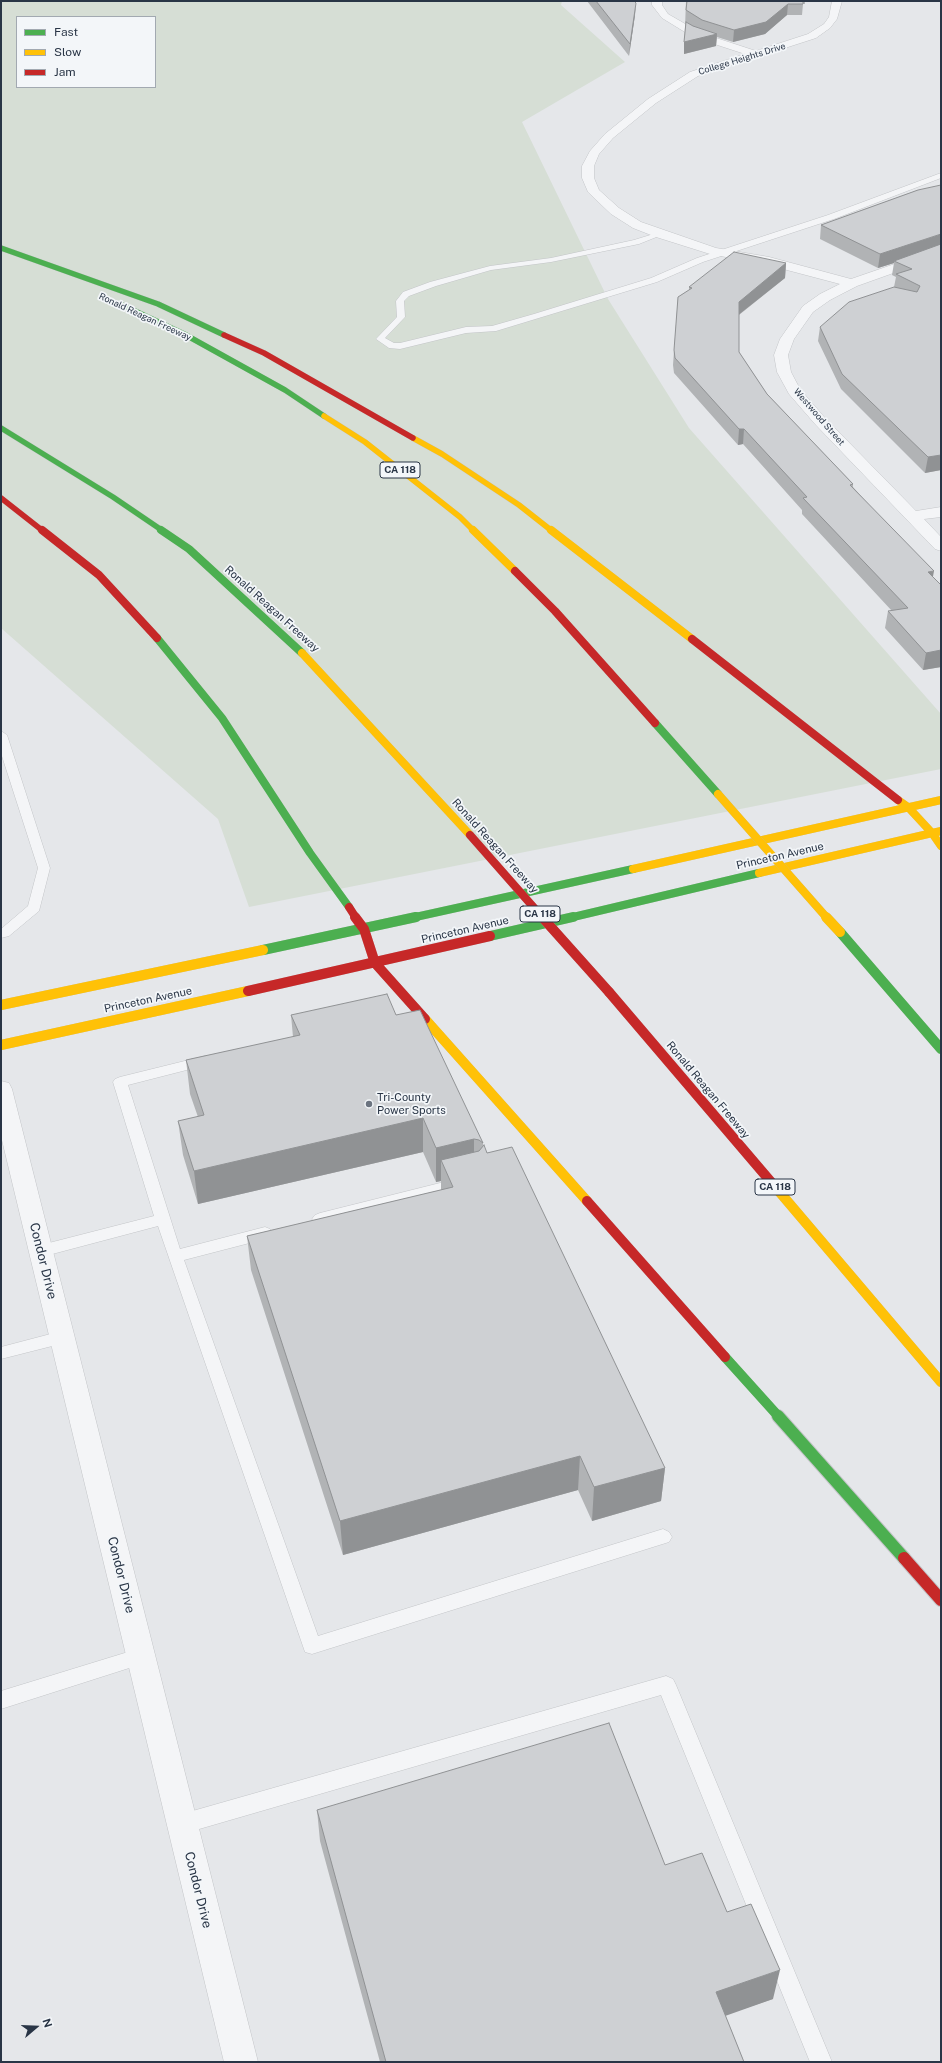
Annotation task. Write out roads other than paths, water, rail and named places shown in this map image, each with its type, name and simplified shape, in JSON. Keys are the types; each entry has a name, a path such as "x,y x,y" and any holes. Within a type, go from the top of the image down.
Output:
{"main road":[{"path":"1,248 158,304 264,353 442,454 520,505 908,807 937,832 941,846"},
{"path":"1,256 64,281"},
{"name":"Ronald Reagan Freeway","path":"113,301 184,334 285,390 365,442 460,517 555,611 840,932 941,1049"},
{"name":"Ronald Reagan Freeway","path":"1,428 112,497 189,549 312,662 470,835 609,992 941,1382"},
{"path":"1,498 99,575 160,641 222,718 310,852 364,929 375,963 941,1600"},
{"name":"Princeton Avenue","path":"1,1005 364,929 941,800"},
{"name":"Princeton Avenue","path":"1,1045 375,963 937,832"}],"street":[{"path":"657,1 657,5 665,16 697,35 734,48 758,54"},
{"name":"College Heights Drive","path":"838,1 834,17 827,26 812,36 758,54 714,66 694,74 652,101 609,136 594,153 588,166 588,178 594,192 608,205 637,225 660,234 722,252 790,266 852,283"},
{"name":"Westwood Street","path":"941,252 852,283 825,297 808,309 787,339 781,355 784,372 794,391 820,421 941,546"},
{"path":"912,516 941,512"},
{"name":"Condor Drive","path":"1,1089 240,2062"}],"lane":[{"path":"660,234 636,242 551,260 490,268 433,284 406,294 400,301 401,317 380,339 392,346 400,346 466,330 493,329 654,280 700,260 831,217 941,175"},
{"path":"1,735 44,868 34,908 1,934"},
{"path":"218,1058 120,1082 162,1220 312,1646 663,1537"},
{"path":"305,1223 474,1179"},
{"path":"41,1251 162,1220"},
{"path":"175,1256 282,1229"},
{"path":"1,1352 62,1337"},
{"path":"1,1700 141,1656"},
{"path":"182,1824 666,1685 821,2062"}],"place":[{"name":"Tri-County Power Sports","path":"369,1104"}]}
